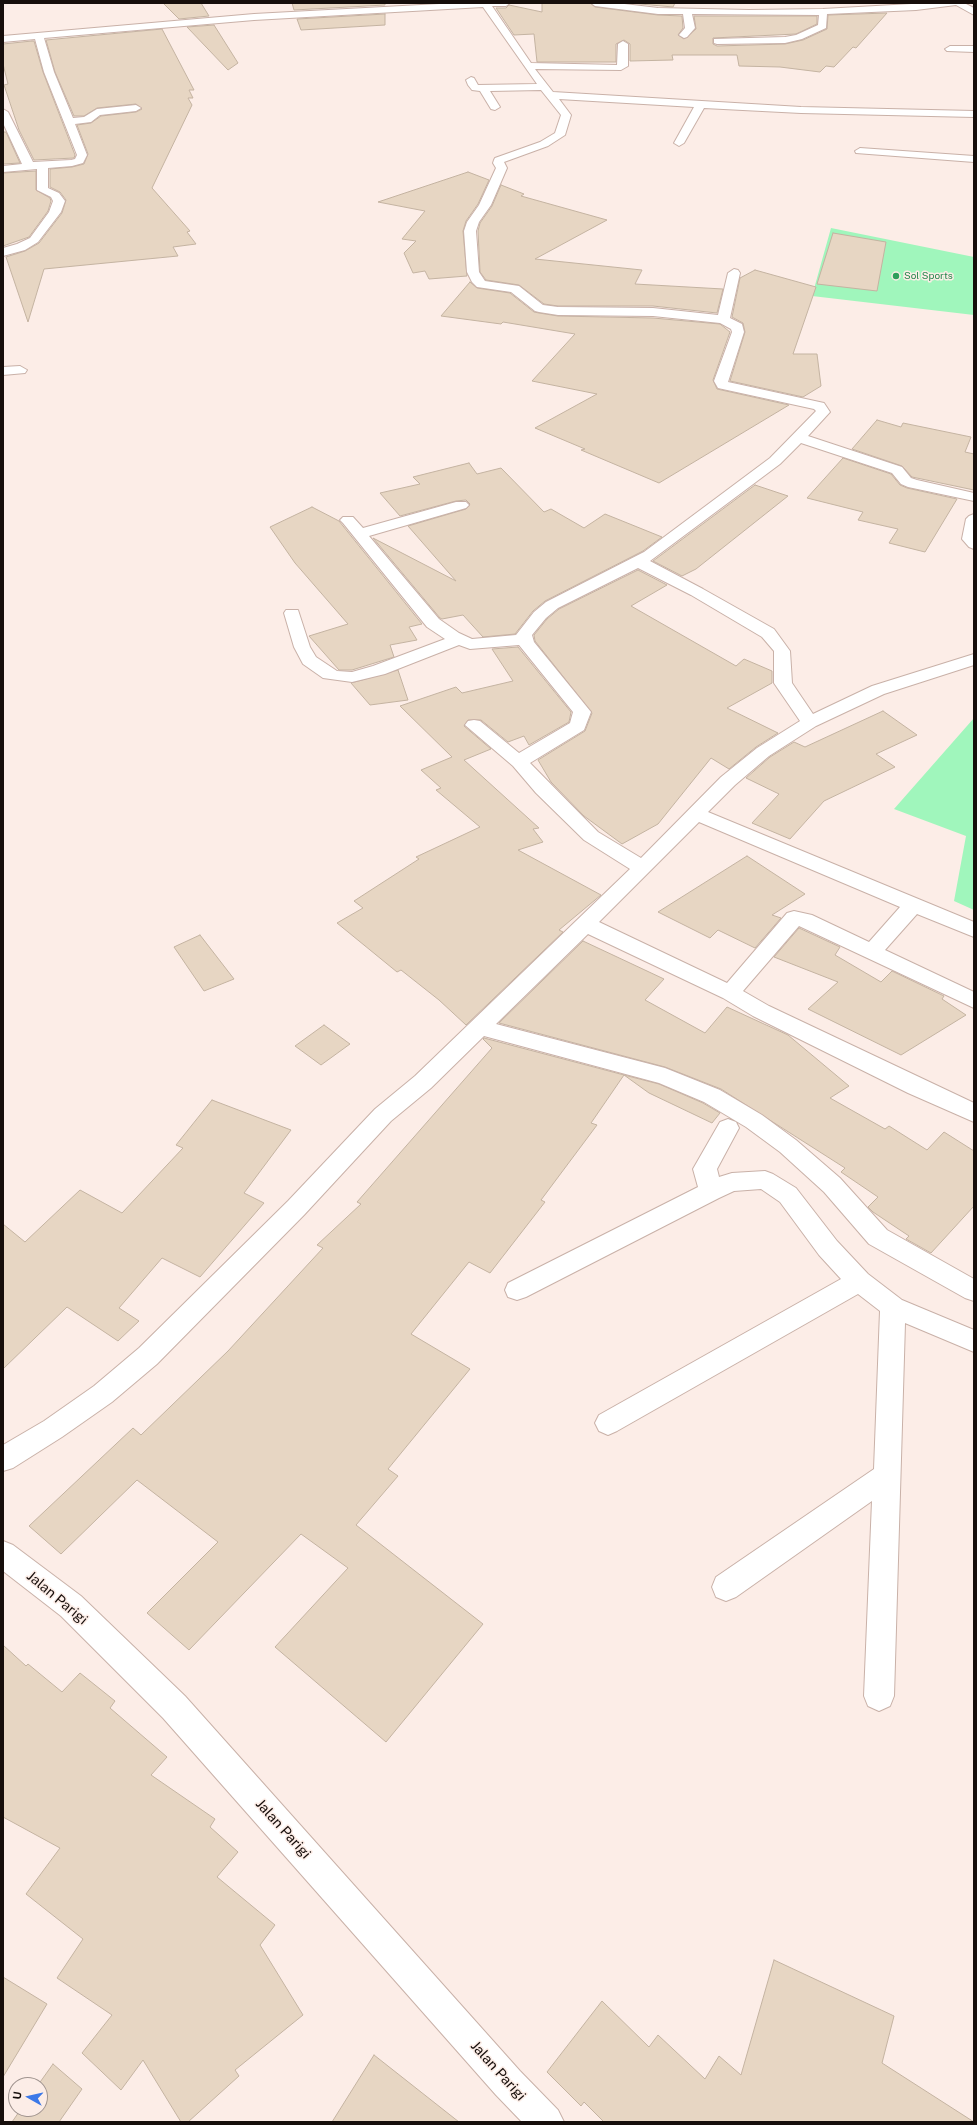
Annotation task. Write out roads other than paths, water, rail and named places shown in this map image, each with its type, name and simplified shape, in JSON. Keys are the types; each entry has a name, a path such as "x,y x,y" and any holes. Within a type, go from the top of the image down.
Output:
{"street":[{"path":"251,13 346,11 506,3"},
{"path":"595,3 658,11 687,12 823,12 916,7 954,3"},
{"path":"958,3 974,12"},
{"path":"486,4 528,66 566,115 560,135 544,144 509,155 499,160 498,163 502,168 485,205 472,222 470,231 473,272 476,279 481,284 515,289 539,308 558,311 652,312 723,319 737,327 738,332 722,381 723,384 731,388 819,406 824,412 800,438 775,461 639,562 552,605 540,615 524,635 526,643 582,712 578,726 557,740 532,752 519,762"},
{"path":"3,39 299,9"},
{"path":"684,35 690,28 687,12"},
{"path":"717,40 785,40 799,37 823,26 823,12"},
{"path":"3,169 72,162 81,159 82,155 75,141 50,72 39,36"},
{"path":"528,66 618,68 624,66 623,44"},
{"path":"950,49 974,49"},
{"path":"471,80 471,83 475,88 548,91 582,98 700,105 974,114"},
{"path":"482,88 495,107"},
{"path":"679,143 700,105"},
{"path":"69,121 87,120 97,112 136,108"},
{"path":"3,112 7,130 29,166"},
{"path":"860,151 974,159"},
{"path":"3,252 21,247 34,240 55,212 59,201 55,195 43,190 42,165"},
{"path":"723,319 734,273"},
{"path":"3,371 20,370"},
{"path":"800,438 897,470 906,481 913,484 974,497"},
{"path":"360,534 461,505"},
{"path":"974,519 970,539 974,544"},
{"path":"348,520 433,623 458,640 470,644 525,639"},
{"path":"639,562 768,633 782,651 783,684 810,722"},
{"path":"292,613 302,647 309,660 329,674 336,676 352,677 374,671 458,640"},
{"path":"3,1459 52,1429 103,1394 148,1356 296,1208 383,1115 423,1082 643,868 728,781 763,752 810,722 878,690 974,659"},
{"path":"474,725 519,762 534,780 590,836 643,868"},
{"path":"696,814 974,930"},
{"path":"872,952 914,904"},
{"path":"730,993 794,918 805,920 974,1001"},
{"path":"586,924 730,993 761,1011 916,1087 974,1113"},
{"path":"479,1027 665,1076 712,1096 754,1120 788,1146 832,1185 878,1237 974,1291"},
{"path":"711,1191 706,1168 728,1128"},
{"path":"517,1290 711,1191 732,1182 765,1180 788,1195 828,1248 859,1281 892,1307 974,1341"},
{"path":"608,1423 859,1281"},
{"path":"879,1696 892,1307"},
{"path":"726,1587 886,1475"},
{"name":"Jalan Parigi","path":"3,1554 71,1606 174,1707 508,2083 546,2122"}],"place":[{"name":"Sol Sports","path":"896,276"}]}
